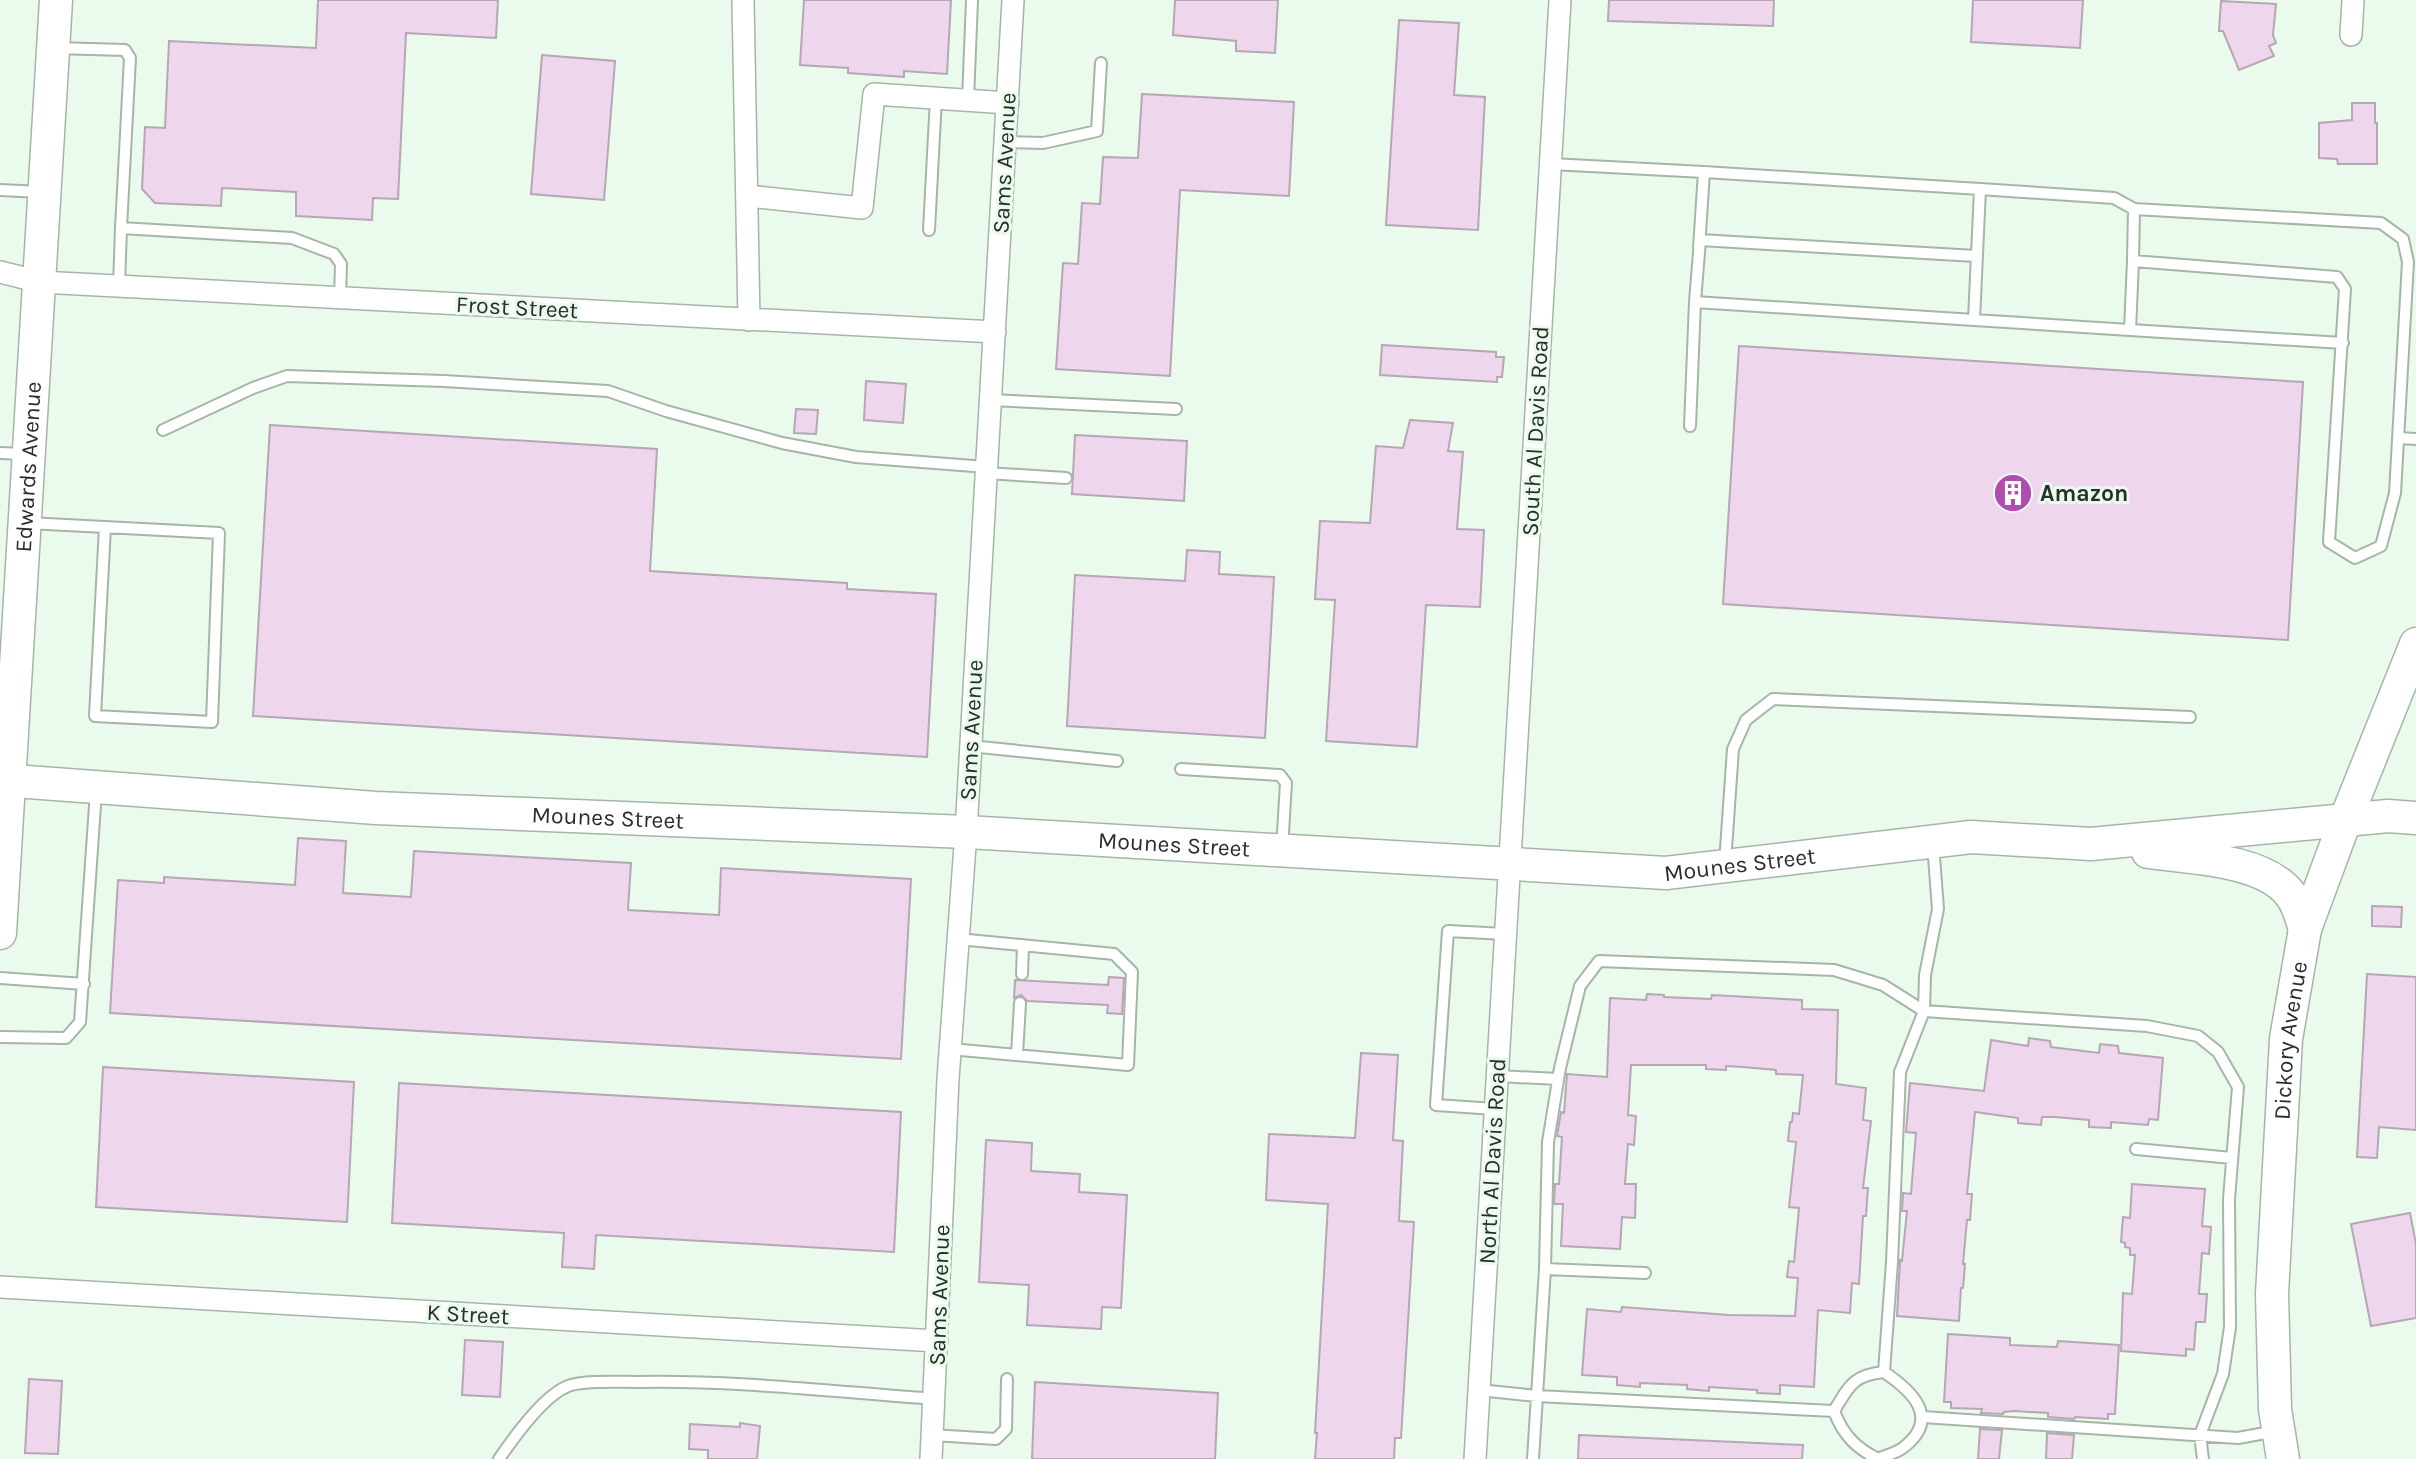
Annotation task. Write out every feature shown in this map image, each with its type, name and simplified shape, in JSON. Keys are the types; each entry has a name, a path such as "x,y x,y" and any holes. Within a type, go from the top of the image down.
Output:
{"main road":[{"name":"Edwards Avenue","path":"0,933 7,693 25,522 15,454 40,282 56,0"},
{"name":"Dickory Avenue","path":"2281,1445 2275,1409 2272,1294 2286,1039 2305,929 2416,644"},
{"name":"Mounes Street","path":"5,780 376,808 966,832 1666,873 1972,837 2091,844 2388,816 2416,818"},
{"path":"2091,844 2244,866 2274,877 2292,895 2305,929"}],"street":[{"path":"743,0 749,320"},
{"name":"Sams Avenue","path":"931,1459 950,1049 966,832 1013,0"},
{"name":"South Al Davis Road","path":"1509,863 1560,0"},
{"path":"2351,35 2353,0"},
{"path":"748,196 862,208 874,94 1008,103"},
{"name":"Frost Street","path":"0,272 40,282 995,332"},
{"name":"North Al Davis Road","path":"1475,1459 1509,863"},
{"name":"K Street","path":"0,1287 937,1341"}],"lane":[{"path":"968,100 972,0"},
{"path":"52,48 125,50 129,54 119,286"},
{"path":"1006,142 1043,143 1097,131 1101,63"},
{"path":"929,230 936,98"},
{"path":"1551,164 2114,198 2134,209 2381,223 2403,239 2408,262 2395,493 2381,545 2356,558 2329,542 2345,289 2337,277 2133,261"},
{"path":"1690,426 1704,172"},
{"path":"1973,320 1980,189"},
{"path":"0,190 45,192"},
{"path":"2130,330 2134,209"},
{"path":"121,228 292,238 334,254 341,264 340,297"},
{"path":"1699,248 1700,240 1976,256"},
{"path":"1695,302 2343,343"},
{"path":"163,430 253,388 287,376 444,381 608,391 666,411 782,443 856,457 1066,478"},
{"path":"991,400 1176,409"},
{"path":"2399,438 2416,439"},
{"path":"25,522 219,533 212,722 95,716 105,527"},
{"path":"1725,866 1732,749 1746,720 1773,699 2190,717"},
{"path":"970,746 1116,761"},
{"path":"1181,769 1280,775 1286,783 1281,851"},
{"path":"0,1037 66,1038 80,1022 96,787"},
{"path":"1884,1372 1892,1262 1900,1072 1924,1011 1925,975 1938,909 1933,842"},
{"path":"1495,1110 1436,1105 1448,931 1505,934"},
{"path":"950,1049 1128,1065 1132,972 1114,954 958,939"},
{"path":"1022,974 1023,945"},
{"path":"1533,1459 1545,1269 1548,1142 1558,1079 1580,986 1599,961 1834,970 1883,985 1924,1011 2147,1026 2199,1036 2218,1052 2238,1087 2229,1199 2231,1327 2223,1374 2200,1436 2203,1459"},
{"path":"0,978 84,984"},
{"path":"1017,1055 1020,1003"},
{"path":"1497,1076 1558,1079"},
{"path":"2136,1149 2232,1158"},
{"path":"1545,1269 1645,1273"},
{"path":"1884,1372 1905,1386 1917,1401 1923,1417 1917,1434 1903,1448 1878,1459 1858,1449 1840,1428 1835,1411 1849,1387 1866,1374 1884,1372"},
{"path":"932,1435 996,1439 1006,1429 1007,1379"},
{"path":"499,1459 530,1418 551,1397 568,1386 607,1382 685,1381 934,1399"},
{"path":"1479,1390 1537,1396 1835,1411"},
{"path":"1923,1417 2238,1438 2281,1445"}],"building":[{"path":"318,0 498,0 496,38 406,33 398,199 373,198 372,220 296,216 296,192 222,188 221,206 155,203 142,189 145,127 165,128 169,41 316,48"},
{"path":"804,0 951,0 947,74 904,71 904,77 848,73 848,68 800,65"},
{"path":"1175,0 1278,0 1275,53 1236,51 1236,41 1173,35"},
{"path":"1609,0 1774,0 1773,26 1608,21"},
{"path":"1973,0 2083,0 2080,48 1971,42"},
{"path":"2221,1 2276,4 2273,35 2276,43 2269,46 2274,56 2239,70 2223,31 2219,31"},
{"path":"1399,20 1459,23 1454,95 1485,97 1478,230 1386,225"},
{"path":"542,55 615,61 604,200 531,194"},
{"path":"1142,94 1294,102 1289,196 1180,190 1170,376 1056,369 1063,263 1078,264 1082,203 1100,204 1103,157 1138,158"},
{"path":"2352,103 2375,103 2377,164 2338,164 2337,159 2319,158 2319,123 2352,120"},
{"path":"1382,345 1496,352 1496,357 1504,357 1502,377 1497,377 1497,382 1380,375"},
{"name":"Amazon","path":"1739,346 2303,382 2288,640 1723,604"},
{"path":"866,381 906,384 903,423 864,420"},
{"path":"796,409 818,410 816,434 794,433"},
{"path":"1410,420 1453,423 1448,451 1463,452 1457,529 1484,530 1480,607 1426,605 1417,747 1326,741 1335,600 1315,599 1320,521 1370,523 1376,446 1403,448"},
{"path":"270,425 657,449 650,571 847,583 847,589 936,594 927,757 253,716"},
{"path":"1075,435 1187,441 1184,501 1072,494"},
{"path":"1187,550 1220,552 1219,574 1274,577 1265,738 1067,726 1075,575 1185,581"},
{"path":"298,838 346,841 343,893 411,897 414,851 631,863 628,910 719,915 721,868 911,879 901,1059 110,1013 118,880 164,883 164,877 295,885"},
{"path":"2372,906 2402,907 2401,927 2372,926"},
{"path":"2367,974 2416,977 2416,1130 2379,1127 2377,1158 2357,1157"},
{"path":"1109,977 1124,978 1122,1014 1107,1013 1108,1005 1027,1001 1021,995 1014,998 1015,980 1108,985"},
{"path":"1647,994 1711,999 1712,995 1802,1000 1802,1009 1838,1010 1836,1084 1866,1088 1863,1120 1871,1121 1863,1188 1868,1188 1866,1216 1863,1216 1859,1284 1852,1283 1850,1313 1818,1310 1814,1387 1780,1385 1780,1394 1709,1387 1709,1391 1687,1389 1687,1385 1617,1385 1617,1377 1582,1375 1587,1309 1621,1312 1622,1307 1729,1315 1795,1316 1798,1278 1787,1277 1789,1261 1794,1262 1799,1208 1789,1207 1796,1142 1788,1141 1793,1113 1799,1114 1803,1075 1776,1074 1776,1070 1726,1066 1726,1070 1706,1069 1706,1065 1631,1065 1628,1115 1636,1116 1634,1145 1628,1144 1625,1184 1636,1184 1635,1218 1622,1217 1620,1249 1561,1246 1563,1204 1554,1204 1555,1184 1559,1184 1562,1137 1557,1136 1561,1112 1564,1113 1567,1074 1607,1077 1610,998 1646,1000"},
{"path":"2029,1038 2050,1041 2051,1047 2099,1053 2100,1044 2118,1046 2119,1053 2163,1058 2158,1120 2149,1119 2148,1125 2111,1122 2111,1128 2089,1127 2089,1120 2042,1117 2041,1125 2018,1123 2018,1118 1975,1112 1967,1194 1972,1194 1970,1220 1967,1220 1959,1321 1897,1316 1900,1260 1902,1261 1907,1211 1902,1211 1903,1193 1911,1194 1916,1133 1906,1132 1910,1083 1984,1091 1991,1040 2028,1046"},
{"path":"1361,1053 1398,1055 1393,1140 1403,1141 1399,1221 1414,1222 1401,1438 1395,1438 1394,1459 1315,1459 1328,1204 1266,1200 1269,1134 1355,1138"},
{"path":"103,1067 354,1082 347,1222 96,1207"},
{"path":"399,1083 901,1112 894,1252 596,1235 594,1269 562,1267 564,1233 392,1223"},
{"path":"986,1140 1032,1143 1031,1171 1080,1174 1079,1192 1127,1195 1121,1308 1102,1307 1101,1329 1027,1325 1029,1285 979,1282"},
{"path":"2132,1184 2205,1189 2202,1226 2211,1227 2209,1254 2202,1253 2199,1294 2207,1294 2205,1322 2196,1322 2194,1350 2186,1349 2186,1356 2121,1351 2123,1293 2132,1294 2135,1255 2130,1255 2130,1248 2121,1242 2123,1217 2130,1218"},
{"path":"2410,1213 2416,1244 2416,1318 2371,1326 2351,1224"},
{"path":"1948,1334 2010,1338 2010,1345 2057,1347 2058,1341 2119,1345 2115,1414 2108,1414 2108,1419 2074,1419 2048,1417 2048,1413 1981,1413 1982,1409 1951,1408 1951,1402 1944,1402"},
{"path":"465,1340 503,1342 500,1397 462,1395"},
{"path":"29,1379 62,1381 58,1454 25,1453"},
{"path":"1035,1382 1218,1393 1215,1459 1032,1459"},
{"path":"740,1423 760,1426 757,1459 708,1459 708,1450 689,1449 690,1424 740,1427"},
{"path":"1980,1429 2002,1430 1999,1459 1978,1459"},
{"path":"2047,1433 2074,1435 2072,1459 2046,1459"},
{"path":"1579,1435 1803,1445 1802,1459 1578,1459"}],"place":[{"name":"Amazon","path":"2013,493"}]}
